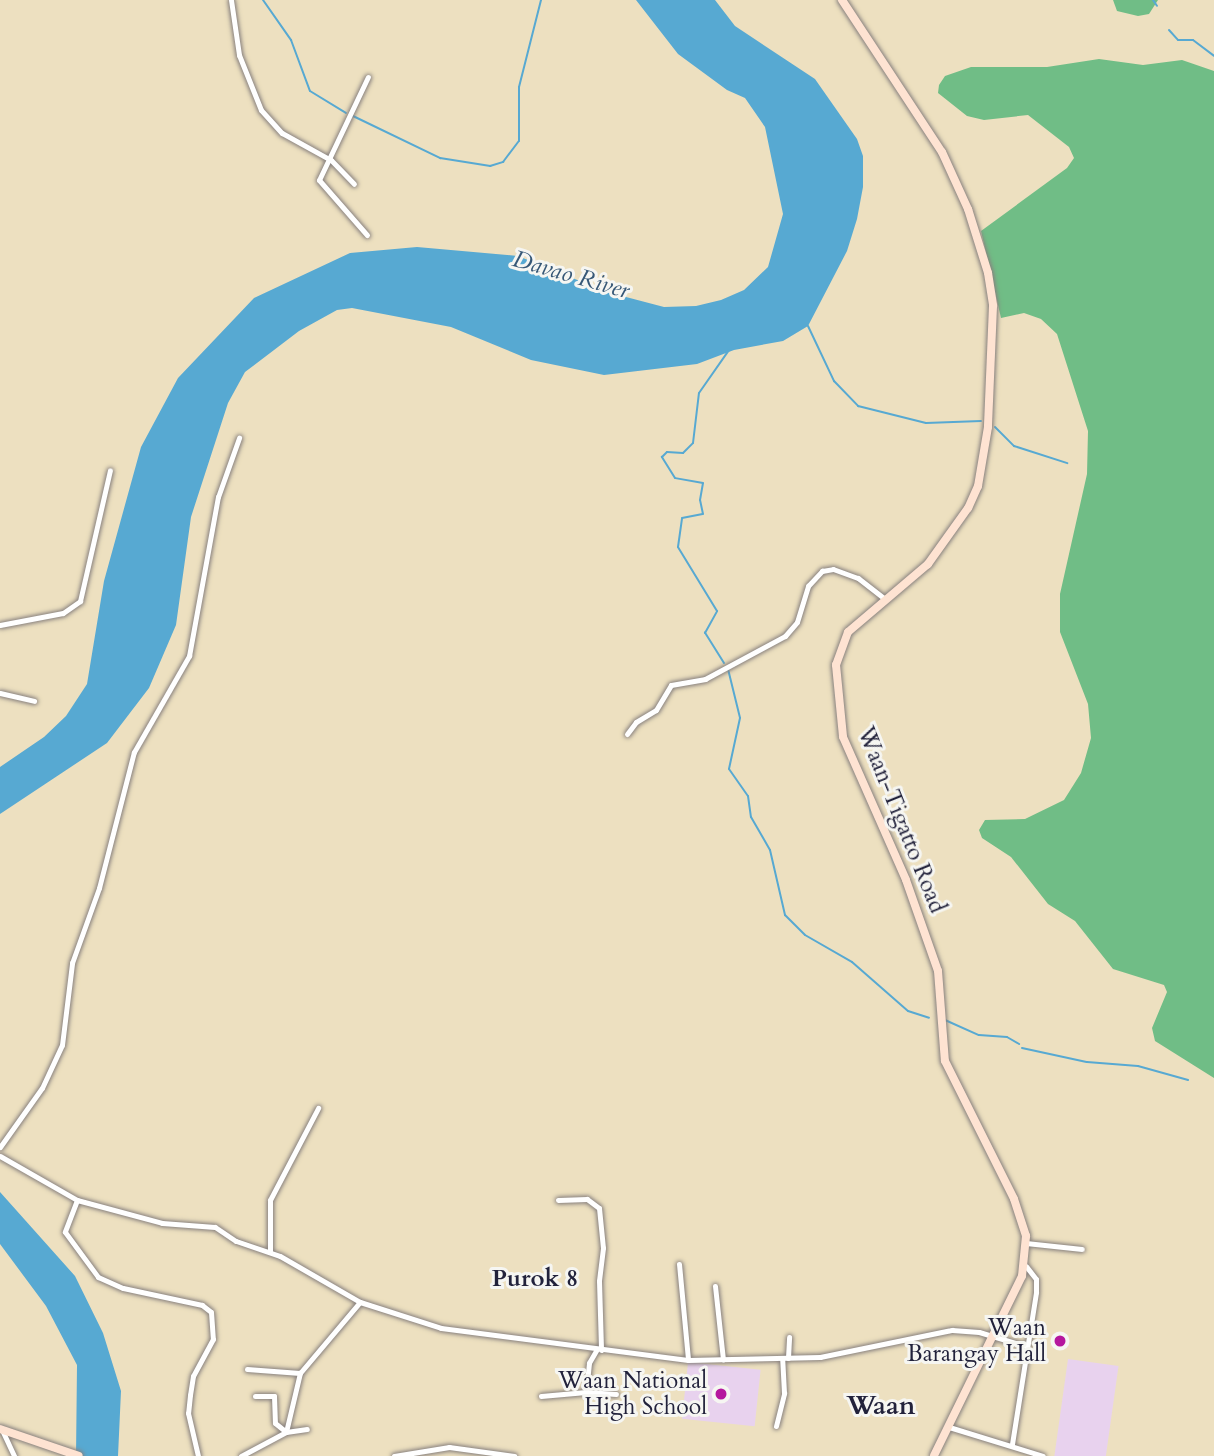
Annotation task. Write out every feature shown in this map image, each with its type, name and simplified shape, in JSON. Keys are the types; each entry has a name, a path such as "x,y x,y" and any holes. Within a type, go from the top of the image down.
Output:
{"street":[{"path":"231,0 239,55 261,110 282,133 331,160 354,184"},
{"name":"Waan-Tigatto Road","path":"842,0 942,152 968,209 988,273 993,306 988,427 978,486 968,508 928,564 884,598 848,632 838,654 844,737 930,947 937,971 945,1061 1014,1199 1026,1243 1026,1266 994,1337 934,1456"},
{"path":"366,235 319,180 331,160 368,77"},
{"path":"0,1147 42,1088 62,1045 72,963 99,888 134,752 189,656 218,497 239,438"},
{"path":"0,625 64,613 80,601 110,470"},
{"path":"627,734 636,722 656,710 671,685 705,679 785,636 797,622 808,586 822,571 833,569 858,578 884,598"},
{"path":"0,693 34,701"},
{"path":"270,1252 270,1200 318,1108"},
{"path":"0,1156 78,1200 162,1223 205,1224 245,1245 270,1252 360,1302 442,1328 688,1360 785,1358 850,1352 932,1332 966,1330 1025,1346"},
{"path":"558,1200 567,1203 587,1199 599,1208 603,1248 599,1281 599,1349 589,1363 586,1392"},
{"path":"78,1200 65,1232 98,1277 123,1288 202,1305 211,1311 213,1339 193,1377 190,1395 190,1421 198,1456"},
{"path":"1026,1243 1082,1249"},
{"path":"680,1264 688,1360"},
{"path":"1012,1444 1025,1346 1037,1286 1026,1266"},
{"path":"715,1286 723,1360"},
{"path":"286,1432 300,1373 360,1302"},
{"path":"776,1426 784,1393 785,1358 789,1337"},
{"path":"247,1369 300,1373"},
{"path":"541,1396 586,1392 616,1394"},
{"path":"255,1396 274,1396 275,1423 286,1432"},
{"path":"949,1427 1012,1444 1043,1456"},
{"path":"241,1456 286,1432 307,1429"},
{"path":"1,1430 79,1456"},
{"path":"1,1430 14,1456"},
{"path":"394,1456 449,1447 514,1456"}],"shaded area":[{"path":"1068,1359 1119,1366 1106,1456 1054,1456"},
{"name":"Waan National High School","path":"688,1362 761,1370 755,1426 682,1419"}],"green space":[{"path":"1113,0 1158,0 1149,14 1138,16 1117,11"},
{"path":"1099,59 1143,65 1182,60 1214,71 1214,1078 1155,1041 1152,1028 1167,992 1164,985 1113,969 1075,921 1048,904 1011,857 982,838 979,830 985,820 1025,819 1064,800 1081,773 1091,738 1088,704 1060,632 1060,594 1087,474 1088,431 1057,334 1041,319 1024,313 1001,318 981,231 1067,168 1074,158 1069,147 1028,115 984,120 967,116 938,93 939,85 945,76 971,67 1047,67"}],"water":[{"path":"636,0 715,0 735,26 815,79 857,139 863,156 863,187 857,219 847,251 808,326 783,341 734,350 697,364 604,375 531,360 451,327 352,308 337,310 299,331 245,372 228,403 191,517 176,625 149,688 107,743 0,814 0,767 44,737 66,716 87,684 104,581 141,447 178,378 254,298 350,253 417,247 518,256 607,292 664,307 696,306 721,300 744,290 768,267 783,214 765,127 745,98 727,90 678,54"},
{"path":"0,1192 75,1276 103,1333 121,1391 118,1456 76,1456 77,1365 46,1306 0,1244"}],"waterway":[{"path":"263,0 291,40 310,91 346,113"},
{"path":"353,116 440,158 490,166 503,162 519,141 519,87 541,0"},
{"path":"1153,0 1157,6"},
{"path":"1169,30 1178,40 1193,40 1214,56"},
{"path":"808,326 834,381 858,406 926,423 981,421"},
{"path":"724,663 705,633 717,611 678,547 682,518 703,514 700,500 703,483 675,478 662,457 667,452 683,453 693,443 699,393 729,350"},
{"path":"995,427 1014,446 1067,463"},
{"path":"728,669 740,718 729,769 748,796 751,817 770,850 785,915 805,935 852,962 908,1011 929,1018"},
{"path":"945,1020 979,1035 1007,1037 1019,1044"},
{"path":"1022,1048 1087,1062 1138,1066 1188,1080"}],"place":[{"name":"Waan Barangay Hall","path":"1060,1341"},
{"name":"Waan National High School","path":"721,1394"}],"district":[{"name":"Purok 8","path":"535,1279"},
{"name":"Waan","path":"881,1406"}],"water label":[{"name":"Davao River","path":"571,275"}]}
